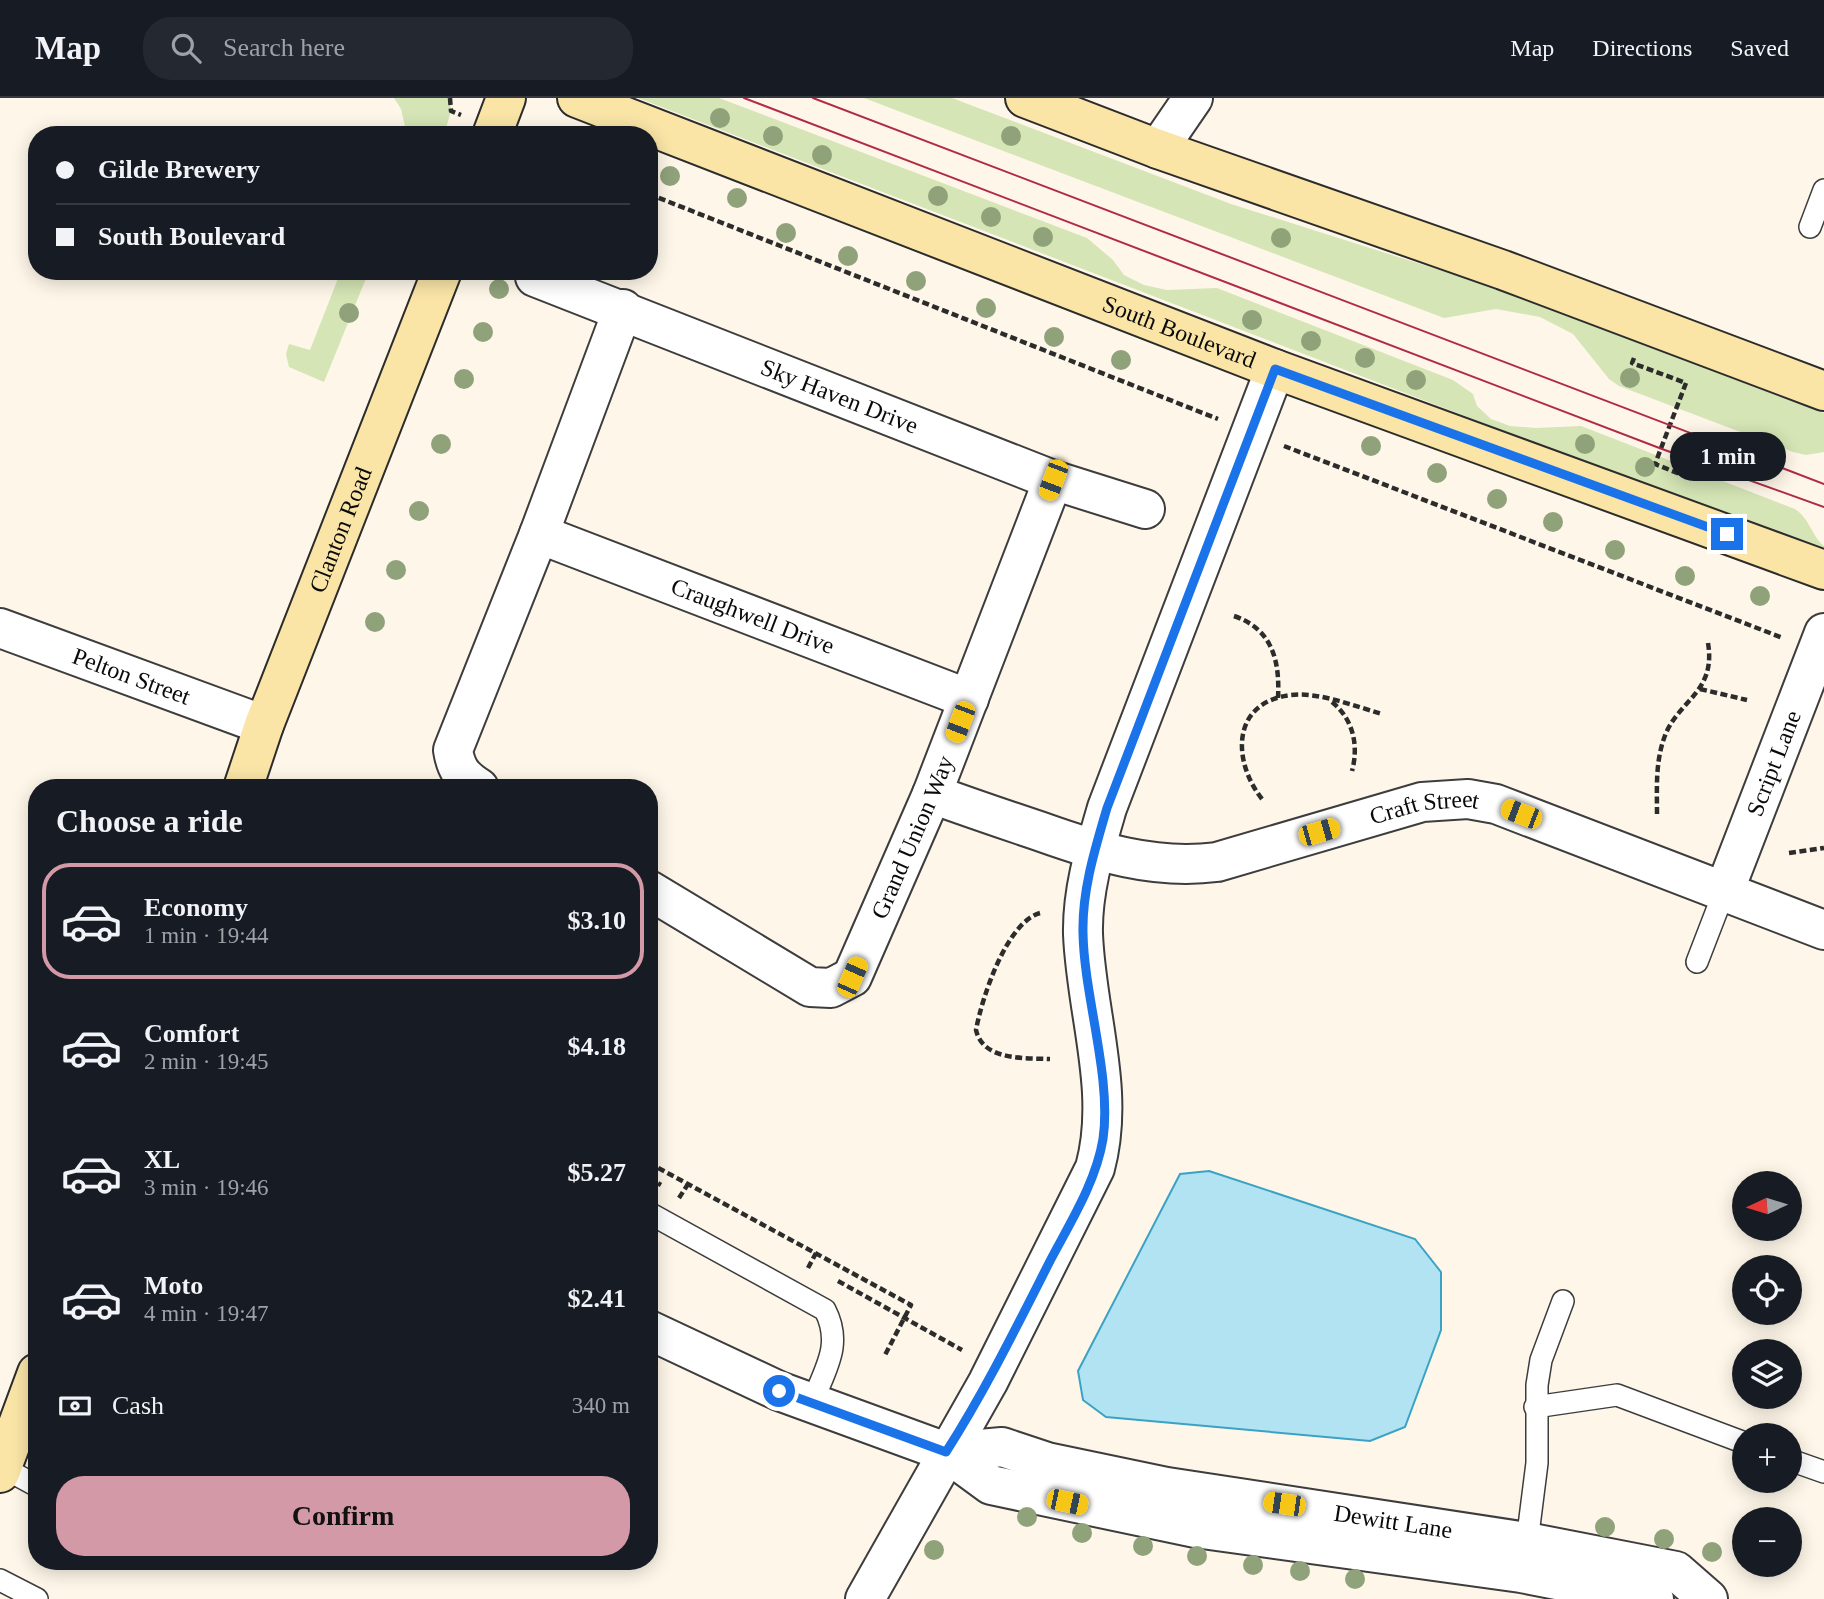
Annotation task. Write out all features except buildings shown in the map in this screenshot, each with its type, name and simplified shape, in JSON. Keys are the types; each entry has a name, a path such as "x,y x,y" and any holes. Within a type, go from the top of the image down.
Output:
{"main road":[{"path":"495,126 506,98"},
{"name":"South Boulevard","path":"577,98 649,126"},
{"path":"1025,98 1824,391"},
{"name":"South Boulevard","path":"658,129 1275,369 1824,569"},
{"name":"Clanton Road","path":"246,779 264,725 438,280"},
{"path":"1,1470 28,1397"}],"street":[{"path":"1158,149 1193,98"},
{"name":"Sky Haven Drive","path":"543,280 623,309 1053,480 1145,509"},
{"path":"465,779 456,767 453,750 539,534 623,309"},
{"path":"865,1599 988,1382 1083,1197 1103,1139 1103,1104 1083,934 1086,893 1094,851 1107,808 1275,369"},
{"name":"Grand Union Way","path":"658,895 810,987 831,988 852,977 932,794 1053,480"},
{"name":"Craughwell Drive","path":"539,534 969,699"},
{"name":"Pelton Street","path":"0,628 264,725"},
{"name":"Script Lane","path":"1724,892 1824,633"},
{"name":"Craft Street","path":"932,794 1094,851 1140,862 1186,866 1217,862 1422,802 1468,799 1496,804 1824,930"},
{"name":"Dewitt Lane","path":"658,1334 812,1404 946,1452 991,1485 1195,1528 1521,1573 1654,1599"},
{"name":"Dewitt Lane","path":"946,1452 1002,1447 1047,1462 1167,1487 1527,1542 1676,1572 1709,1599"},
{"name":"Dewitt Lane","path":"1702,1599 1709,1599"}],"lane":[{"path":"1810,227 1824,190"},
{"path":"1697,962 1724,892"},
{"path":"658,1218 825,1310 834,1327 834,1345 812,1404"},
{"path":"1527,1542 1537,1463 1535,1407 1541,1360 1563,1301"},
{"path":"1535,1407 1617,1395 1732,1438"},
{"path":"1802,1464 1824,1472"},
{"path":"1,1470 28,1482"},
{"path":"0,1580 37,1599"}],"path":[{"path":"1649,325 1632,363 1686,383 1655,464 1693,479"},
{"path":"1234,615 1251,622 1265,636 1276,665 1278,698"},
{"path":"1657,814 1657,773 1667,731 1700,689 1707,669 1709,643"},
{"path":"1700,689 1747,700"},
{"path":"1262,799 1245,772 1241,746 1248,721 1255,710 1278,698 1302,695 1382,714"},
{"path":"1328,700 1340,709 1353,735 1356,750 1352,771"},
{"path":"1789,853 1824,848"},
{"path":"1040,913 1028,916 1009,938 976,1030 978,1038 987,1049 1002,1055 1050,1059"},
{"path":"658,1168 911,1305 885,1355"},
{"path":"829,1276 967,1353"}],"green space":[{"path":"394,98 450,98 451,111 447,126 405,126 401,109"},
{"path":"638,98 719,98 1087,238 1113,260 1124,275 1144,285 1167,290 1217,288 1453,380 1473,394 1477,406 1491,419 1510,426 1581,426 1795,509 1804,517 1824,546 1824,554"},
{"path":"864,98 952,98 1231,204 1493,287 1824,413 1824,452 1806,455 1793,452 1619,386 1609,379 1573,334 1540,317 1496,309 1444,318"},
{"path":"337,280 365,280 324,382 289,367 286,354 289,344 310,350"}],"water":[{"path":"1209,1171 1415,1239 1441,1272 1441,1330 1405,1427 1370,1441 1106,1417 1083,1400 1078,1371 1180,1174"}],"tram line":[{"path":"744,98 1662,449 1824,507"},
{"path":"813,98 1824,484"}],"route":[{"path":"779,1391 946,1452 977,1403 1083,1197 1103,1139 1103,1104 1083,934 1086,893 1094,851 1107,808 1275,369 1727,534"}]}
